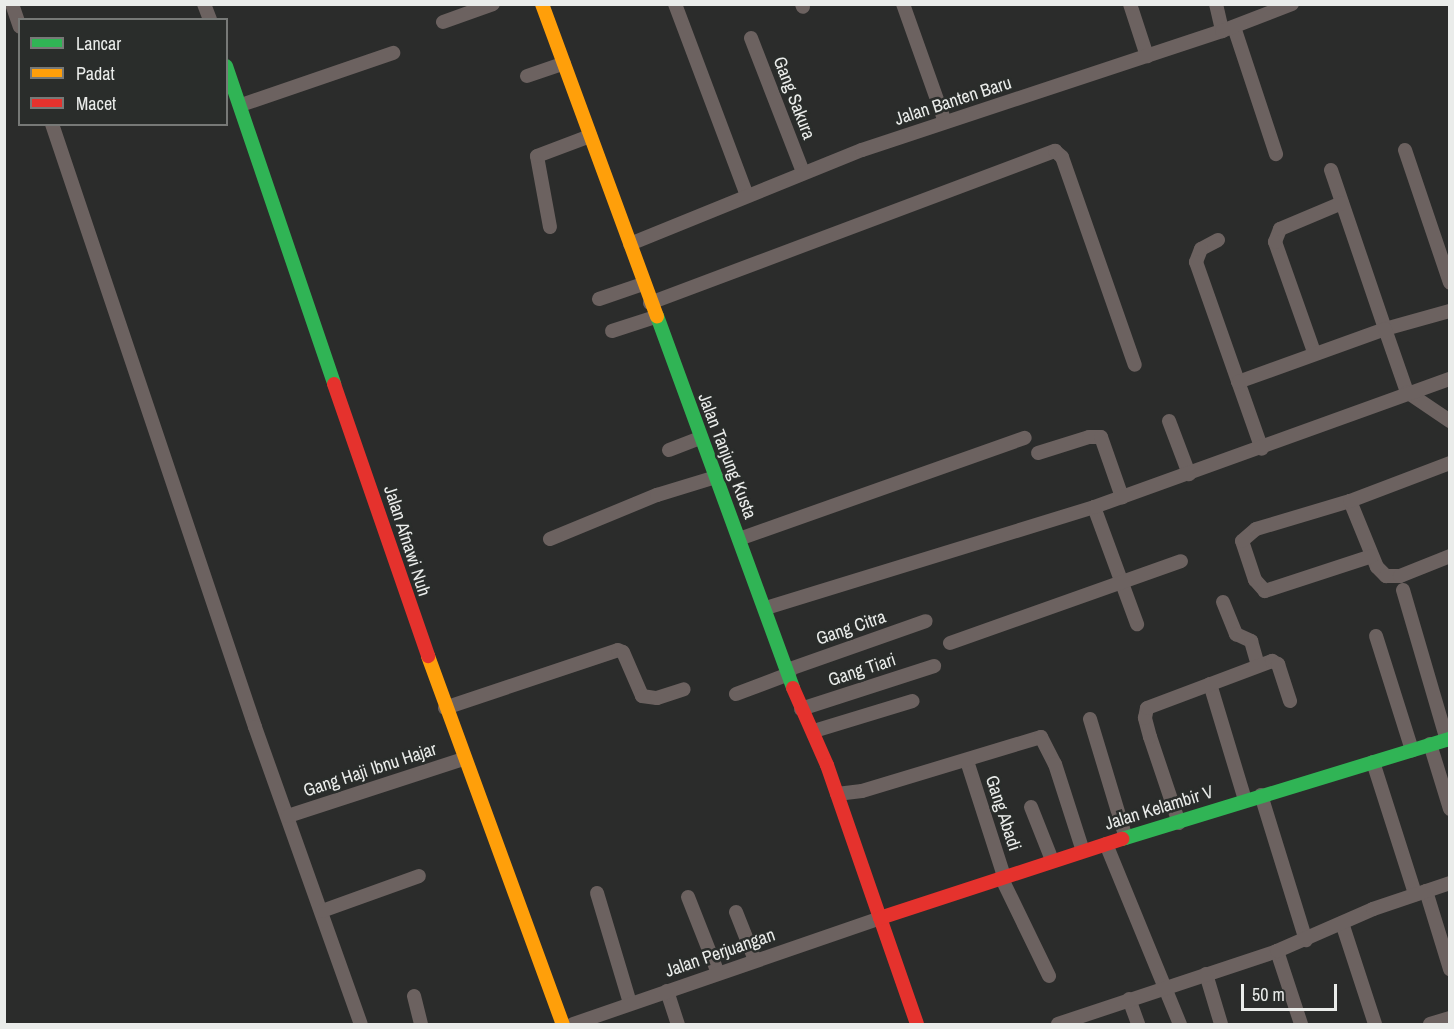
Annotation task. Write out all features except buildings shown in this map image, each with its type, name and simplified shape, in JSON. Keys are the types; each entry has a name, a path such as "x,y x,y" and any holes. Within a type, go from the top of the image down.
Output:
{"street":[{"path":"12,4 18,21"},
{"path":"444,22 493,4"},
{"name":"Jalan Tanjung Kusta","path":"542,4 655,317 766,608 801,709 814,730 917,1024"},
{"path":"675,4 747,196"},
{"path":"903,4 945,122"},
{"path":"1130,4 1147,56"},
{"path":"1216,4 1228,29 1276,154"},
{"name":"Jalan Banten Baru","path":"630,244 803,172 945,122 1228,29 1292,4"},
{"name":"Gang Sakura","path":"751,38 803,172"},
{"path":"241,105 393,53"},
{"path":"527,76 564,63"},
{"name":"Jalan Afnawi Nuh","path":"228,71 445,708 562,1024"},
{"path":"53,126 361,1024"},
{"path":"550,227 537,156 590,136"},
{"path":"1406,150 1449,283"},
{"path":"650,303 1055,151 1062,157 1136,365"},
{"path":"1331,170 1407,392 1448,415"},
{"path":"1314,352 1275,242 1280,230 1342,203"},
{"path":"1218,240 1205,245 1196,255 1196,262 1262,449"},
{"path":"598,299 643,284"},
{"path":"1238,381 1314,352 1449,311"},
{"path":"612,331 655,317"},
{"path":"766,608 1094,507 1262,449 1407,392 1449,380"},
{"path":"1169,421 1189,474"},
{"path":"1038,453 1089,437 1101,437 1122,497"},
{"path":"669,450 701,438"},
{"path":"739,539 1025,438"},
{"path":"1372,556 1269,592 1260,588 1252,574 1242,541 1245,535 1350,501 1449,464"},
{"path":"550,539 657,495 716,477"},
{"path":"1350,501 1380,573 1392,577 1449,556"},
{"path":"1094,507 1137,624"},
{"path":"950,643 1181,561"},
{"path":"1403,590 1448,740"},
{"path":"1223,602 1236,634 1251,641 1258,665"},
{"name":"Gang Citra","path":"736,694 788,672 926,621"},
{"path":"1376,636 1412,750"},
{"path":"445,708 618,650 623,652 642,696 657,698 684,689"},
{"path":"1179,823 1154,752 1145,710 1258,665 1276,661 1290,701"},
{"name":"Gang Tiari","path":"801,709 934,666"},
{"path":"1210,684 1245,800"},
{"path":"814,730 913,701"},
{"path":"1090,719 1126,838"},
{"path":"837,794 862,791 1043,738 1083,850"},
{"name":"Jalan Kelambir V","path":"880,918 1083,850 1179,823 1261,795 1448,740"},
{"path":"1430,744 1449,809"},
{"name":"Gang Haji Ibnu Hajar","path":"288,816 463,759"},
{"name":"Gang Abadi","path":"967,761 1003,877 1049,976"},
{"path":"1373,762 1449,969"},
{"path":"1261,795 1306,940"},
{"path":"1032,807 1052,860"},
{"path":"1106,844 1167,987 1180,1024"},
{"path":"322,910 419,876"},
{"path":"1058,1024 1078,1021 1129,999 1277,951 1420,892 1449,883"},
{"path":"597,893 630,1003"},
{"path":"688,897 718,973"},
{"path":"736,912 755,960"},
{"name":"Jalan Perjuangan","path":"573,1024 880,918"},
{"path":"1342,923 1375,1024"},
{"path":"1277,951 1301,1024"},
{"path":"1206,974 1221,1024"},
{"path":"667,991 678,1024"},
{"path":"414,996 421,1024"},
{"path":"1129,999 1138,1024"},
{"path":"1430,1024 1449,1018"}],"traffic: fast":[{"path":"228,72 334,384"},
{"path":"657,316 793,688"},
{"path":"1122,839 1450,739"}],"traffic: slow":[{"path":"542,4 657,316"},
{"path":"428,656 563,1024"}],"traffic: jam":[{"path":"334,384 428,656"},
{"path":"793,688 827,765 880,918"},
{"path":"917,1024 880,918 1122,839"}]}
